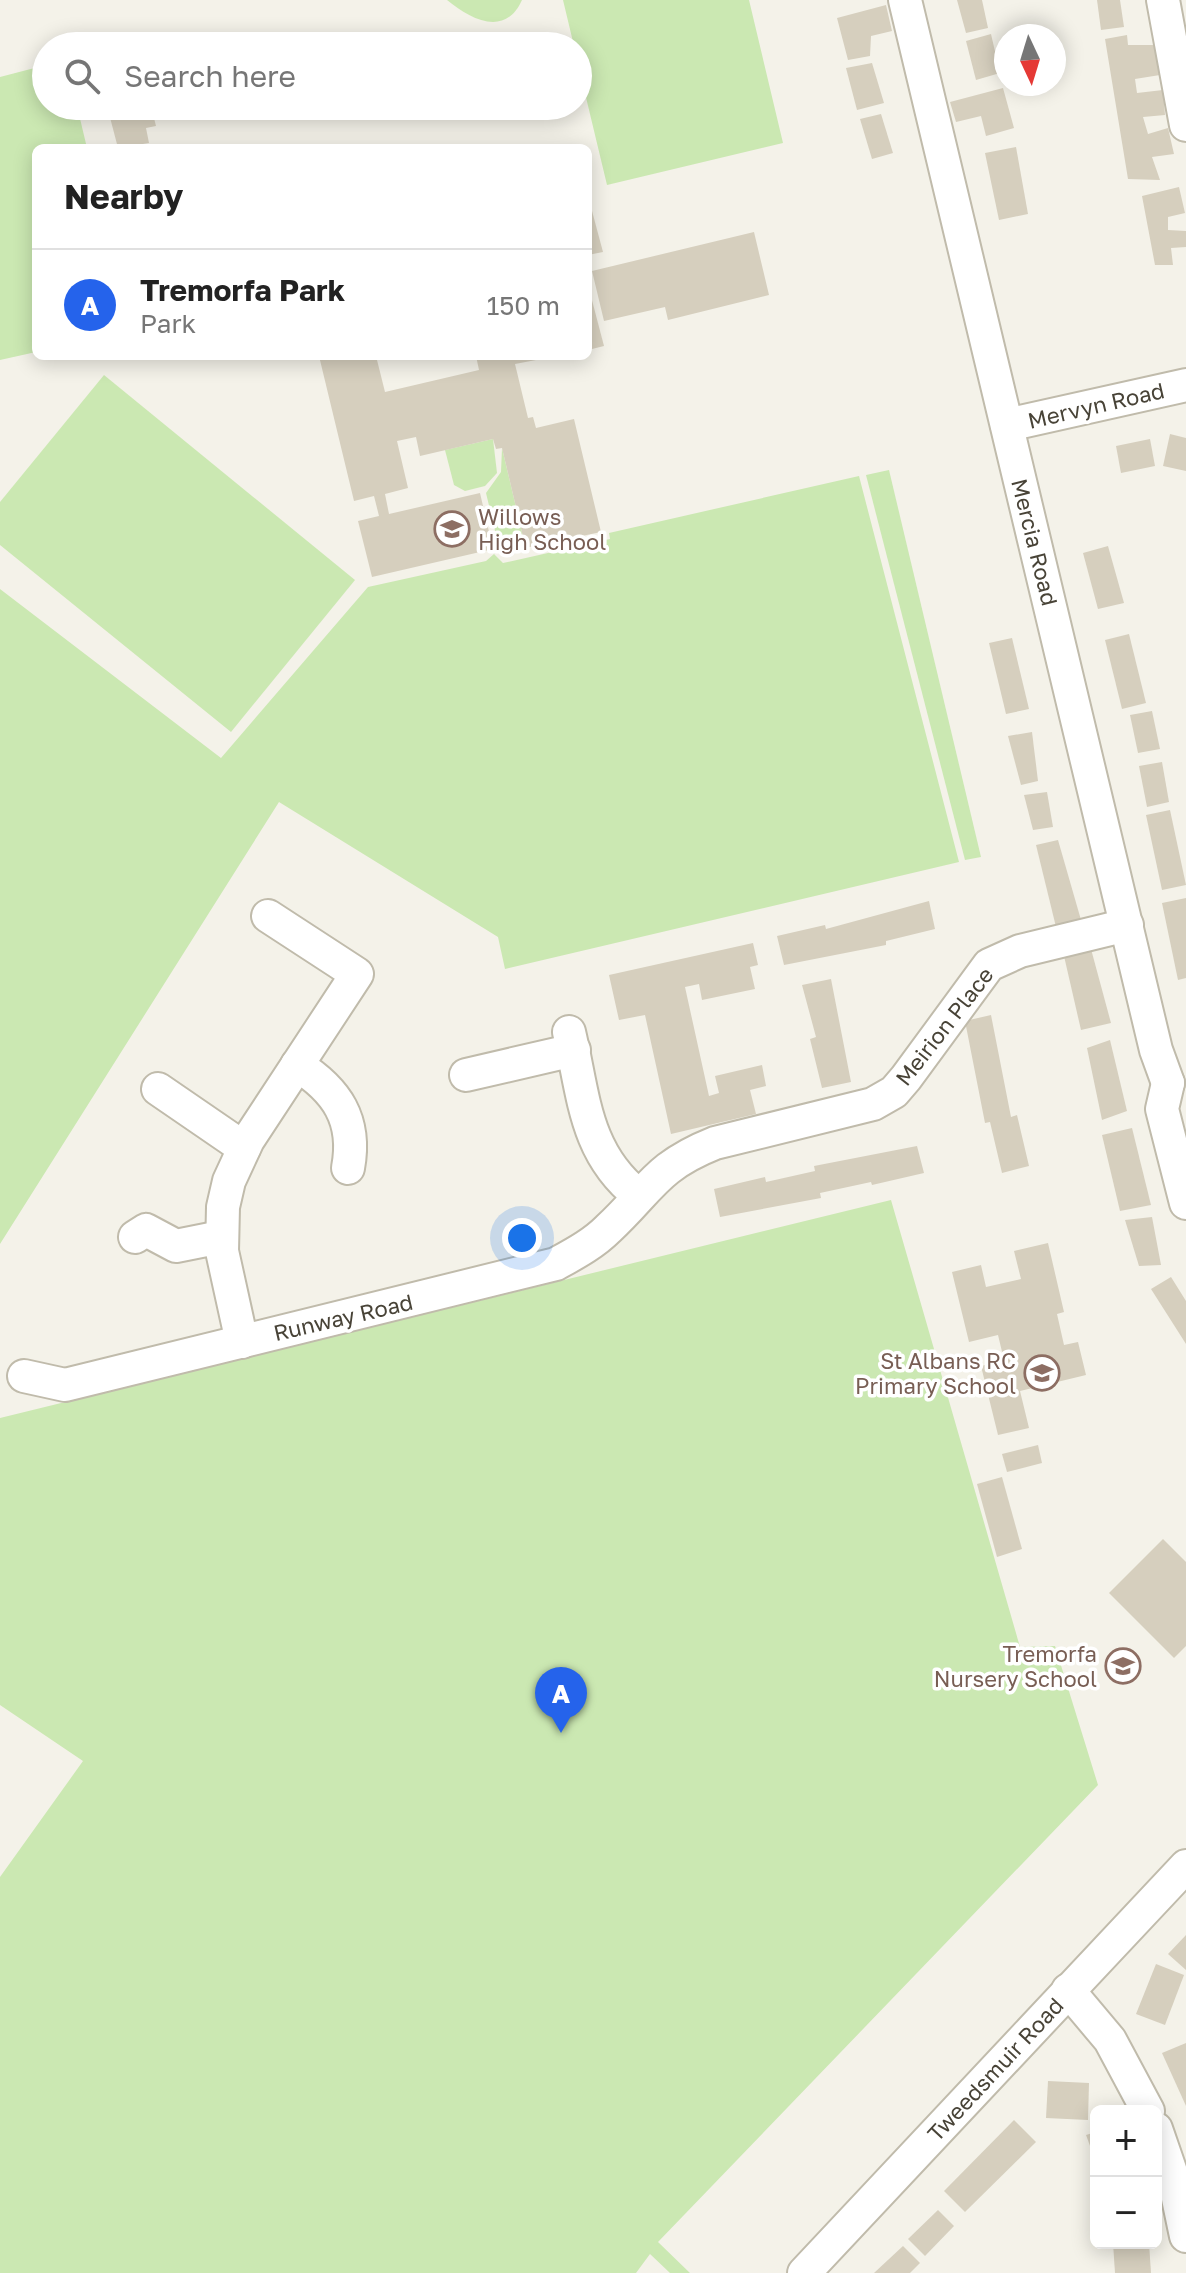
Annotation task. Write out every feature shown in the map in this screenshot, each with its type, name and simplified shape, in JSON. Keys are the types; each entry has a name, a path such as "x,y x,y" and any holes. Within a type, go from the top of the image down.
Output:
{"street":[{"name":"Mercia Road","path":"905,0 1156,1050 1177,1084"},
{"path":"1163,0 1186,125"},
{"name":"Mervyn Road","path":"1007,425 1186,385"},
{"path":"242,1342 221,1237 223,1207 244,1148 357,974 268,916"},
{"name":"Meirion Place","path":"638,1195 675,1162 715,1143 873,1104 887,1097 906,1078 978,975 989,965 1020,951 1127,925"},
{"path":"466,1075 572,1041 597,1148 607,1166 638,1195"},
{"path":"297,1065 330,1088 340,1102 351,1150 348,1168"},
{"path":"1177,1084 1162,1109 1186,1203"},
{"path":"158,1089 244,1148"},
{"name":"Runway Road","path":"24,1376 65,1385 556,1264 608,1230 638,1195"},
{"path":"135,1237 146,1230 176,1246 221,1237"},
{"name":"Tweedsmuir Road","path":"804,2273 1186,1866"},
{"path":"1068,1990 1110,2040 1145,2105"},
{"path":"1162,2146 1175,2184 1186,2236"}],"green space":[{"path":"447,0 522,0 515,12 497,22 476,18"},
{"path":"563,0 749,0 783,143 607,185 591,120 592,32 571,32"},
{"path":"32,69 32,120 80,120 86,144 32,144 32,353 0,360 0,77"},
{"path":"104,375 355,580 231,732 0,545 0,502"},
{"path":"493,439 497,473 485,486 465,491 454,485 445,450"},
{"path":"502,448 524,541 505,546 498,543 486,493 501,472"},
{"path":"889,470 981,857 965,860 866,475"},
{"path":"859,476 959,862 505,969 498,937 279,802 0,1244 0,589 221,758 368,587 486,561 494,554 503,563 610,539 609,533"},
{"path":"891,1200 1020,1647 1055,1646 1098,1785 658,2242 690,2273 670,2273 650,2254 636,2273 0,2273 0,1877 83,1761 0,1705 0,1418"}],"building":[{"path":"957,0 982,0 988,28 966,33"},
{"path":"1097,0 1120,0 1124,27 1101,30"},
{"path":"886,5 892,31 871,36 870,56 848,60 837,18"},
{"path":"991,34 994,75 976,80 966,41"},
{"path":"1127,35 1128,45 1156,45 1160,75 1135,79 1137,93 1163,90 1165,115 1143,117 1148,134 1168,128 1174,154 1152,157 1160,180 1128,179 1105,39"},
{"path":"872,63 884,103 857,110 846,68"},
{"path":"994,90 994,96 1005,96 1014,128 986,136 981,116 956,122 950,102"},
{"path":"881,114 893,153 872,159 860,119"},
{"path":"111,120 154,120 156,126 146,128 149,143 117,144"},
{"path":"1016,147 1028,214 999,220 985,153"},
{"path":"1179,187 1185,213 1168,217 1168,230 1186,231 1186,247 1171,248 1173,265 1155,265 1142,196"},
{"path":"592,211 603,252 592,254"},
{"path":"754,232 769,295 668,320 665,307 604,321 592,271"},
{"path":"592,300 604,346 592,349"},
{"path":"320,360 377,360 385,392 479,370 477,360 536,360 515,364 528,418 533,417 536,428 574,419 601,532 506,552 505,546 524,541 502,448 496,449 493,439 420,456 416,437 397,441 408,488 385,494 389,514 480,493 493,549 372,577 358,521 379,516 374,496 354,501"},
{"path":"1170,434 1186,438 1186,471 1163,466"},
{"path":"1150,439 1155,466 1121,473 1116,446"},
{"path":"1108,546 1124,603 1098,609 1083,553"},
{"path":"1129,634 1146,703 1122,709 1105,640"},
{"path":"1012,638 1029,709 1006,714 989,643"},
{"path":"1152,711 1160,749 1138,753 1130,715"},
{"path":"1032,732 1038,781 1021,785 1008,736"},
{"path":"1162,762 1169,802 1147,807 1139,766"},
{"path":"1047,792 1053,827 1033,830 1024,795"},
{"path":"1170,810 1186,885 1162,890 1146,815"},
{"path":"1058,840 1081,920 1056,927 1036,845"},
{"path":"1186,898 1186,978 1178,980 1162,903"},
{"path":"929,901 935,929 886,941 886,945 784,965 777,936 825,925 826,929"},
{"path":"753,943 758,965 750,967 755,989 702,1000 699,984 685,987 709,1096 719,1093 715,1076 762,1065 766,1086 750,1090 756,1114 671,1134 645,1015 619,1020 609,975"},
{"path":"1091,949 1111,1023 1081,1030 1064,956"},
{"path":"831,979 851,1082 822,1088 810,1039 816,1037 802,985"},
{"path":"991,1015 1011,1117 1017,1115 1029,1166 1002,1173 990,1122 985,1123 965,1021"},
{"path":"1110,1040 1127,1111 1102,1120 1087,1048"},
{"path":"1132,1128 1151,1205 1120,1211 1102,1135"},
{"path":"917,1146 924,1173 820,1193 821,1198 720,1217 714,1189 765,1177 766,1182 815,1171 814,1166"},
{"path":"1152,1217 1161,1265 1139,1266 1125,1220"},
{"path":"1048,1243 1064,1312 1057,1314 1064,1345 1078,1342 1086,1375 1020,1391 1029,1428 998,1435 981,1366 1004,1360 998,1335 969,1342 952,1272 981,1265 986,1287 1021,1279 1014,1251"},
{"path":"1171,1277 1186,1301 1186,1344 1151,1289"},
{"path":"1038,1445 1042,1463 1007,1472 1002,1454"},
{"path":"1002,1477 1022,1549 997,1557 977,1484"},
{"path":"1163,1539 1186,1562 1186,1646 1174,1658 1109,1593"},
{"path":"1186,1935 1186,1970 1168,1954"},
{"path":"1156,1964 1184,1975 1165,2025 1136,2014"},
{"path":"1186,2043 1186,2106 1162,2053"},
{"path":"1048,2081 1089,2083 1088,2120 1046,2118"},
{"path":"1014,2120 1036,2142 965,2212 944,2191"},
{"path":"938,2210 954,2226 925,2256 908,2239"},
{"path":"903,2246 920,2263 910,2273 874,2273"},
{"path":"1113,2249 1149,2249 1151,2273 1115,2273"}],"place":[{"name":"Willows High School","path":"452,529"},
{"name":"St Albans RC Primary School","path":"1042,1373"},
{"name":"Tremorfa Nursery School","path":"1123,1666"},
{"name":"Tremorfa Park","path":"561,1733"}]}
